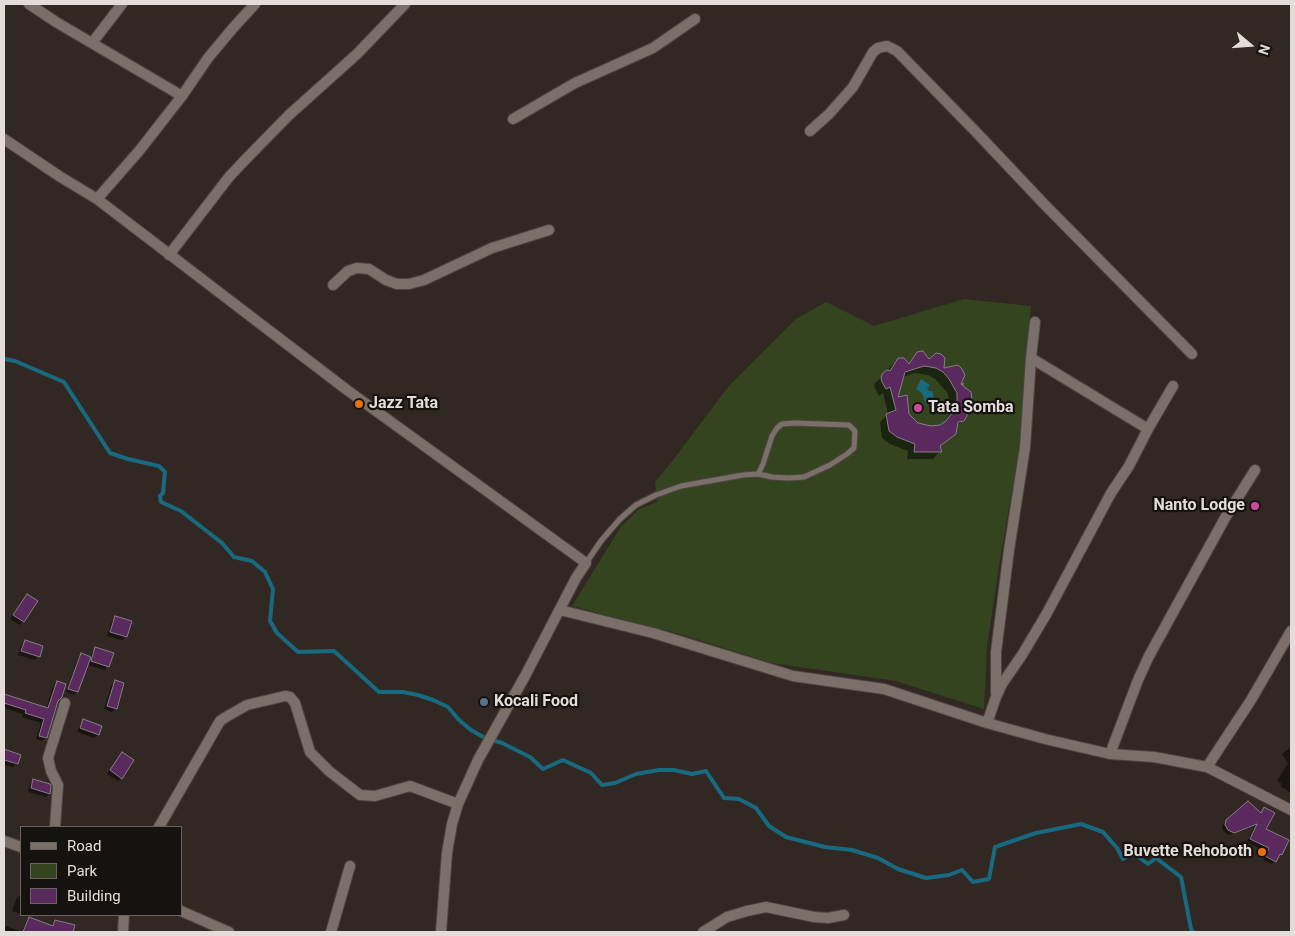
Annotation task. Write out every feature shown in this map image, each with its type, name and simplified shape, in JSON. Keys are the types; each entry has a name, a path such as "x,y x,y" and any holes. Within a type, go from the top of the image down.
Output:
{"street":[{"path":"29,4 56,22 182,96"},
{"path":"92,43 122,4"},
{"path":"97,199 182,96 208,58 255,4"},
{"path":"169,255 239,166 289,115 357,54 405,4"},
{"path":"513,119 575,83 653,48 695,19"},
{"path":"810,132 829,114 852,87 873,52 878,48 887,46 897,51 1192,354"},
{"path":"4,139 97,199 347,390 586,563 576,578 478,760 458,804 447,853 441,932"},
{"path":"333,284 348,271 357,268 369,270 397,284 409,284 424,280 492,248 549,230"},
{"path":"996,697 996,652 1025,447 1031,358 1036,322"},
{"path":"1031,358 1148,429"},
{"path":"987,723 1002,684 1047,613 1173,386"},
{"path":"1110,754 1149,656 1225,518 1255,470"},
{"path":"560,610 653,633 793,676 884,689 987,723 1045,739 1110,754 1154,757 1207,767 1291,810"},
{"path":"1207,767 1251,700 1291,630"},
{"path":"160,826 220,721 247,705 285,696 290,697 295,703 310,752 329,771 360,796 374,796 410,786 458,804"},
{"path":"55,826 58,785 51,771 48,758 65,703"},
{"path":"4,841 20,847"},
{"path":"331,932 350,866"},
{"path":"703,932 727,917 766,907 814,917 844,916"},
{"path":"182,911 229,932"},
{"path":"124,916 124,932"}],"lane":[{"path":"586,563 601,541 620,519 636,505 644,501 681,486 743,475 804,477 830,465 854,448 855,431 849,425 782,424 772,436 758,474"}],"green space":[{"path":"964,299 1031,306 1018,455 987,646 984,709 896,681 772,663 680,634 572,606 620,528 638,510 657,502 655,482 728,387 796,319 826,302 874,326"}],"water":[{"path":"921,379 930,385 927,388 929,391 932,391 935,401 926,405 922,393 916,389"}],"building":[{"path":"923,351 929,359 936,353 941,354 945,358 944,368 958,365 965,375 961,384 963,383 963,386 971,392 972,399 966,404 967,416 964,421 958,422 956,434 940,446 942,452 914,452 915,444 897,437 889,431 886,414 896,410 890,387 886,389 882,382 882,374 887,370 890,371 898,358 904,358 909,364 917,352","holes":["924,366 936,368 949,379 957,393 957,402 955,409 946,421 940,425 931,426 918,423 909,414 907,395 898,397 905,372"]},
{"path":"27,594 38,601 24,622 13,615"},
{"path":"115,616 132,621 127,637 110,632"},
{"path":"25,640 43,646 40,657 21,651"},
{"path":"95,647 114,653 109,667 91,661"},
{"path":"81,653 91,657 78,692 68,689"},
{"path":"115,680 124,683 117,709 107,706"},
{"path":"57,681 66,684 62,697 58,701 47,738 39,736 44,719 25,713 26,710 4,703 4,694 48,708"},
{"path":"83,719 102,726 99,735 80,728"},
{"path":"4,749 21,755 18,764 4,760"},
{"path":"122,752 134,760 122,779 110,770"},
{"path":"33,779 50,784 50,794 31,788"},
{"path":"1248,801 1261,813 1264,807 1275,813 1266,829 1289,840 1282,855 1280,854 1276,862 1265,856 1269,848 1250,839 1257,824 1234,833 1228,830 1225,825 1226,820"},
{"path":"29,917 53,926 55,920 75,925 73,932 23,932"}],"waterway":[{"path":"4,359 15,361 64,382 110,453 159,466 165,472 163,493 160,496 161,502 181,511 222,543 234,557 252,561 265,572 273,589 270,621 277,633 298,652 334,651 379,692 403,692 433,700 448,707 471,730 530,757 543,769 563,760 591,773 602,785 615,783 636,774 659,770 674,770 692,774 706,771 724,798 739,799 756,808 769,826 786,837 825,847 852,850 878,858 898,869 926,878 949,875 962,870 973,882 989,879 995,847 1036,833 1081,824 1103,832 1117,848 1123,859 1133,853 1148,864 1156,858 1181,877 1193,932"}],"place":[{"name":"Jazz Tata","path":"359,404"},
{"name":"Tata Somba","path":"918,408"},
{"name":"Nanto Lodge","path":"1255,506"},
{"name":"Kocali Food","path":"484,702"},
{"name":"Buvette Rehoboth","path":"1262,852"}]}
